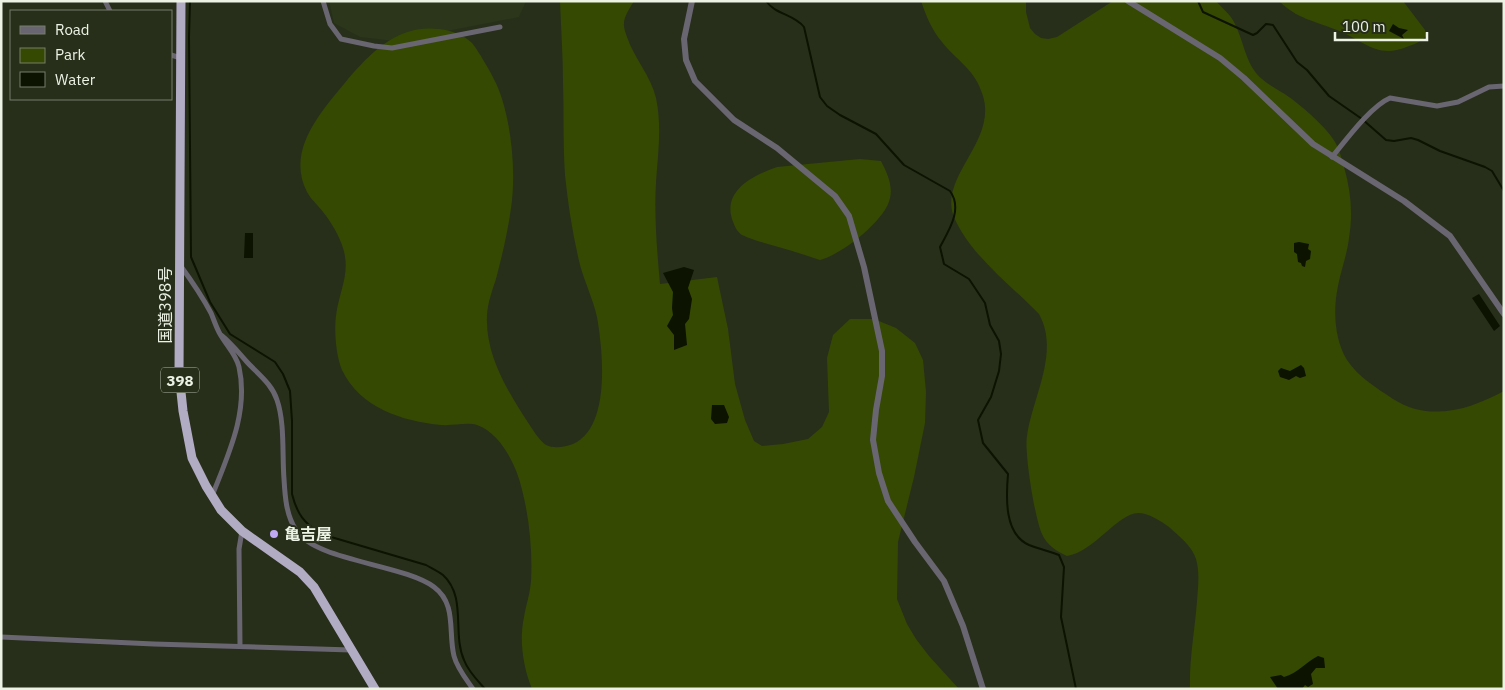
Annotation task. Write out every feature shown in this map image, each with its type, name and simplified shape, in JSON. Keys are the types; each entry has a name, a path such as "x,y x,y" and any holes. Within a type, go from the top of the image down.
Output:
{"highway":[{"name":"国道398号","path":"180,1 179,372 183,411 192,458 221,510 242,531 300,572 314,587 375,689"}],"street":[{"path":"323,1 330,24 341,39 374,46 392,48 500,27"},
{"path":"692,1 684,39 686,60 695,81 734,120 777,148 835,196 849,216 864,267 882,351 882,376 873,440 879,472 888,501 914,542 944,582 964,626 983,689"},
{"path":"1128,1 1220,58 1244,78 1313,144 1404,201 1450,236 1504,314"},
{"path":"172,55 181,58"},
{"path":"1332,156 1384,100 1390,98 1437,106 1458,102 1489,87 1504,86"},
{"path":"180,264 197,287 220,335 233,351 239,366 241,391 240,417 232,448 212,496"},
{"path":"220,335 234,346 266,382 277,399 282,428 285,492 289,515 297,532 307,541 322,549 418,579 436,588 444,596 450,609 451,636 455,659 473,689"},
{"path":"240,646 239,549 242,531"},
{"path":"1,637 351,650"}],"shaded area":[{"path":"329,1 526,1 519,17 395,41 360,37 334,23"}],"green space":[{"path":"560,1 634,1 626,16 624,29 630,45 654,90 659,119 655,208 660,284 717,277 728,329 735,384 745,420 754,441 762,446 808,439 822,427 829,412 827,358 833,335 850,319 874,319 896,328 915,343 923,360 926,392 925,423 898,542 897,599 907,624 916,639 959,689 532,689 524,663 522,644 523,626 531,581 529,526 521,485 507,452 491,433 477,425 426,423 397,416 384,410 360,394 342,370 337,351 335,329 344,281 345,255 332,224 307,192 301,176 304,146 318,117 348,79 377,50 399,35 411,31 425,29 443,30 457,33 465,38 472,43 480,55 500,94 511,138 513,181 511,208 505,244 489,301 487,315 487,330 499,372 513,399 534,432 546,445 560,447 573,444 585,435 594,422 602,387 601,349 597,317 577,254 566,186"},
{"path":"921,1 1026,1 1026,12 1030,28 1041,38 1048,39 1057,37 1113,1 1216,1 1229,15 1238,30 1252,68 1267,83 1285,94 1314,118 1332,137 1340,154 1351,202 1351,220 1348,244 1336,295 1335,314 1339,343 1351,366 1362,377 1393,399 1421,410 1435,412 1463,408 1477,404 1504,391 1504,689 1190,689 1190,667 1198,575 1196,559 1192,550 1185,542 1162,522 1142,513 1130,515 1122,519 1087,548 1067,556 1056,550 1046,541 1039,526 1033,501 1026,444 1046,359 1047,343 1045,329 1039,314 981,257 961,231 954,217 951,202 954,188 982,129 985,113 983,96 980,87 970,72 935,33"},
{"path":"1279,1 1403,1 1425,30 1426,36 1418,43 1398,50 1380,50 1347,34 1299,16"},
{"path":"860,159 881,161 890,184 890,198 887,207 872,226 850,244 829,257 820,260 742,235 736,228 730,209 732,200 742,185 750,179 777,167"}],"water":[{"path":"1393,24 1408,30 1402,35 1404,39 1389,31"},
{"path":"245,233 253,233 253,258 244,258"},
{"path":"1294,243 1309,244 1308,249 1311,251 1310,259 1306,261 1305,267 1298,262 1297,254 1294,252"},
{"path":"684,267 694,270 688,288 692,299 689,319 685,324 687,345 674,350 674,335 667,326 673,315 673,292 663,273"},
{"path":"1479,294 1500,326 1494,331 1472,298"},
{"path":"1301,365 1306,376 1300,378 1296,376 1289,380 1280,377 1278,371 1281,368 1290,371"},
{"path":"712,405 724,405 729,417 727,423 715,424 711,419"},
{"path":"1318,656 1324,658 1325,668 1316,668 1311,674 1313,684 1308,687 1305,685 1302,689 1278,689 1270,677 1289,675"}],"waterway":[{"path":"190,1 191,257 210,302 230,334 275,362 283,374 290,391 292,494 296,507 306,522 321,534 426,565 443,575 455,594 459,638 464,660 470,672 485,689"},
{"path":"766,1 770,6 795,19 804,27 820,97 827,106 876,134 904,165 950,191 954,198 955,212 940,247 944,264 969,279 985,303 990,325 999,341 1001,354 999,371 991,397 978,420 983,443 1008,474 1008,514 1015,532 1021,540 1029,545 1059,555 1064,567 1061,617 1076,689"},
{"path":"1198,1 1203,12 1253,35 1266,24 1273,25 1297,62 1307,70 1329,96 1362,119 1386,140 1394,141 1411,138 1440,151 1485,167 1492,171 1504,191"}],"place":[{"name":"亀吉屋","path":"274,534"}]}
